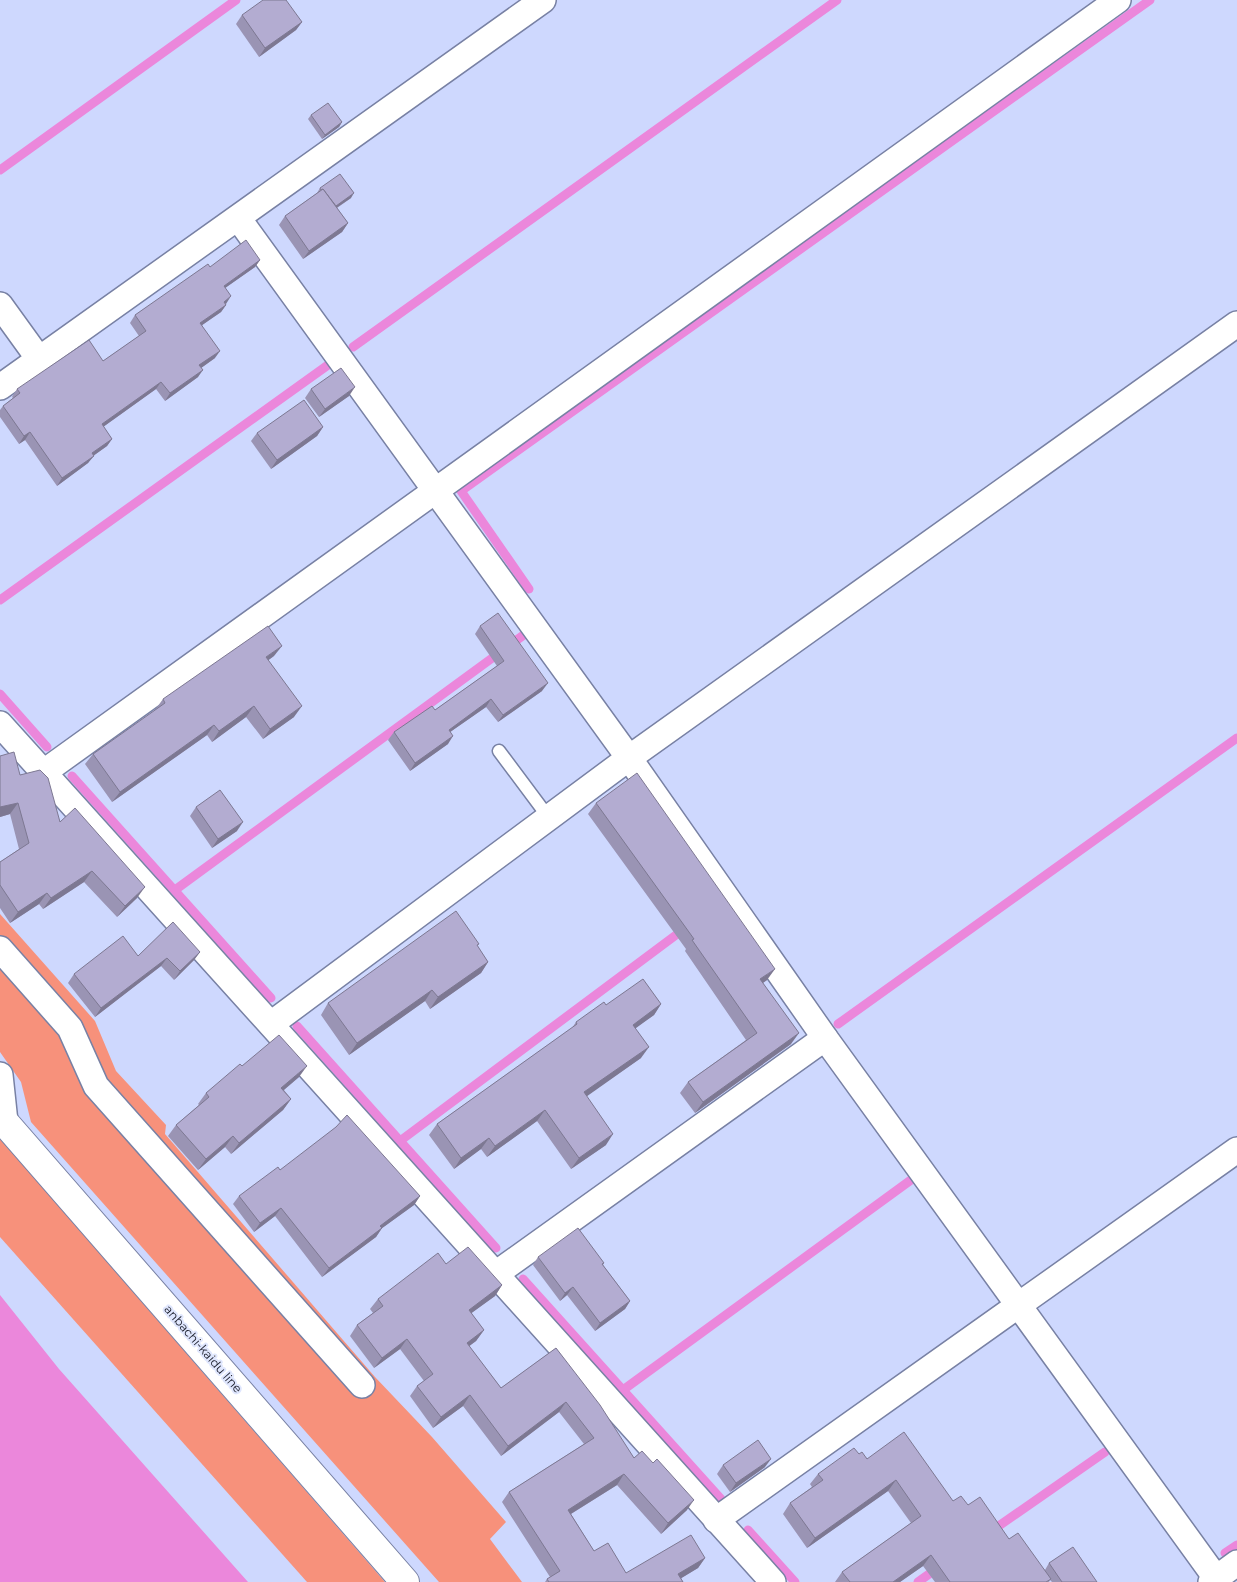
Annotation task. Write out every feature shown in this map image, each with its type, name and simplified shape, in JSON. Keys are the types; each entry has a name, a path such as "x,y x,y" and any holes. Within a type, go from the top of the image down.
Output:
{"main road":[{"name":"anbachi-kaidu line","path":"2,1120 405,1582"}],"street":[{"path":"0,387 543,0"},
{"path":"44,772 1118,0"},
{"path":"238,218 629,758 825,1038 1021,1306 1213,1580 1237,1563"},
{"path":"0,305 40,359"},
{"path":"271,1024 629,758 1237,324"},
{"path":"0,724 497,1273 773,1582"},
{"path":"0,949 70,1028 96,1086 362,1385"},
{"path":"497,1273 825,1038"},
{"path":"0,1075 2,1120"},
{"path":"716,1520 1021,1306 1237,1150"}],"lane":[{"path":"499,751 549,818"}],"shaded area":[{"path":"0,914 95,1021 116,1071 166,1125 165,1134 375,1377 432,1437 506,1522 490,1539 522,1582 439,1582 31,1122 21,1082 0,1052 0,959 98,1073 76,1023 0,936"},
{"path":"0,1139 385,1582 307,1582 0,1237"},
{"path":"0,1295 59,1369 248,1582 0,1582"}],"building":[{"path":"263,0 286,0 302,22 265,48 242,15"},
{"path":"328,103 342,122 325,135 311,115"},
{"path":"340,174 354,193 336,206 323,189 321,190 320,188"},
{"path":"323,189 348,223 309,251 285,216"},
{"path":"246,240 260,260 224,286 231,296 224,302 226,305 200,323 220,351 199,365 203,370 170,393 161,382 102,424 112,439 92,453 94,456 62,478 30,432 24,436 3,406 20,393 17,389 89,340 103,361 146,331 135,315 208,264 210,267"},
{"path":"341,368 355,387 325,409 311,389"},
{"path":"304,400 323,427 277,460 257,433"},
{"path":"498,613 548,683 503,715 491,699 449,730 453,736 415,763 394,732 432,706 435,710 504,661 480,626"},
{"path":"268,626 282,646 266,657 302,706 270,729 254,706 219,731 214,725 120,792 93,754 165,703 163,699"},
{"path":"14,752 20,775 40,770 48,778 60,822 75,808 145,887 125,906 92,871 51,898 47,893 18,912 0,885 0,862 29,843 18,803 0,807 0,756"},
{"path":"637,773 775,969 760,979 799,1033 703,1102 688,1082 757,1033 692,940 694,939 596,803"},
{"path":"220,790 243,822 218,839 196,807"},
{"path":"456,911 479,944 477,945 488,962 438,997 432,990 357,1043 328,1003"},
{"path":"173,922 200,952 180,971 167,958 101,1008 74,974 123,936 138,956"},
{"path":"643,979 661,1004 633,1025 649,1047 584,1092 613,1134 579,1158 545,1110 495,1146 489,1138 461,1158 437,1124 577,1024 576,1022 604,1002 606,1005"},
{"path":"279,1035 307,1066 281,1088 291,1099 239,1143 233,1136 206,1159 176,1125 209,1097 206,1093 240,1064 242,1066"},
{"path":"347,1115 420,1196 380,1226 382,1228 329,1268 281,1208 260,1223 239,1196 278,1167 280,1170 336,1127"},
{"path":"578,1228 630,1301 600,1323 573,1287 565,1293 538,1257"},
{"path":"468,1247 502,1285 469,1310 484,1330 467,1343 501,1388 556,1348 600,1405 634,1458 642,1451 653,1463 657,1459 694,1500 668,1523 624,1474 568,1510 594,1551 608,1543 626,1573 691,1535 705,1558 678,1574 683,1582 549,1582 547,1579 560,1571 509,1492 594,1438 566,1402 508,1446 470,1395 441,1417 417,1386 433,1374 407,1339 382,1358 357,1325 383,1306 378,1299 438,1253 446,1264"},
{"path":"904,1432 953,1501 961,1496 968,1505 980,1497 1009,1539 1018,1533 1051,1579 1046,1582 950,1582 931,1555 893,1582 850,1582 842,1572 921,1516 896,1480 815,1538 790,1503 823,1480 818,1474 854,1448 859,1454 862,1452 867,1459"},
{"path":"758,1440 771,1459 736,1483 723,1465"},
{"path":"1073,1547 1097,1582 1062,1582 1049,1563"}],"waterway":[{"path":"0,170 236,0"},
{"path":"353,347 837,0"},
{"path":"529,589 461,491 1150,0"},
{"path":"0,600 328,365"},
{"path":"175,890 525,634"},
{"path":"0,694 47,747"},
{"path":"838,1024 1237,738"},
{"path":"72,776 271,998"},
{"path":"400,1141 684,929"},
{"path":"297,1026 496,1248"},
{"path":"623,1390 915,1177 911,1171"},
{"path":"523,1279 721,1499"},
{"path":"990,1532 1105,1452"},
{"path":"748,1530 795,1582"},
{"path":"1225,1553 1237,1545"},
{"path":"918,1582 939,1567"}]}
